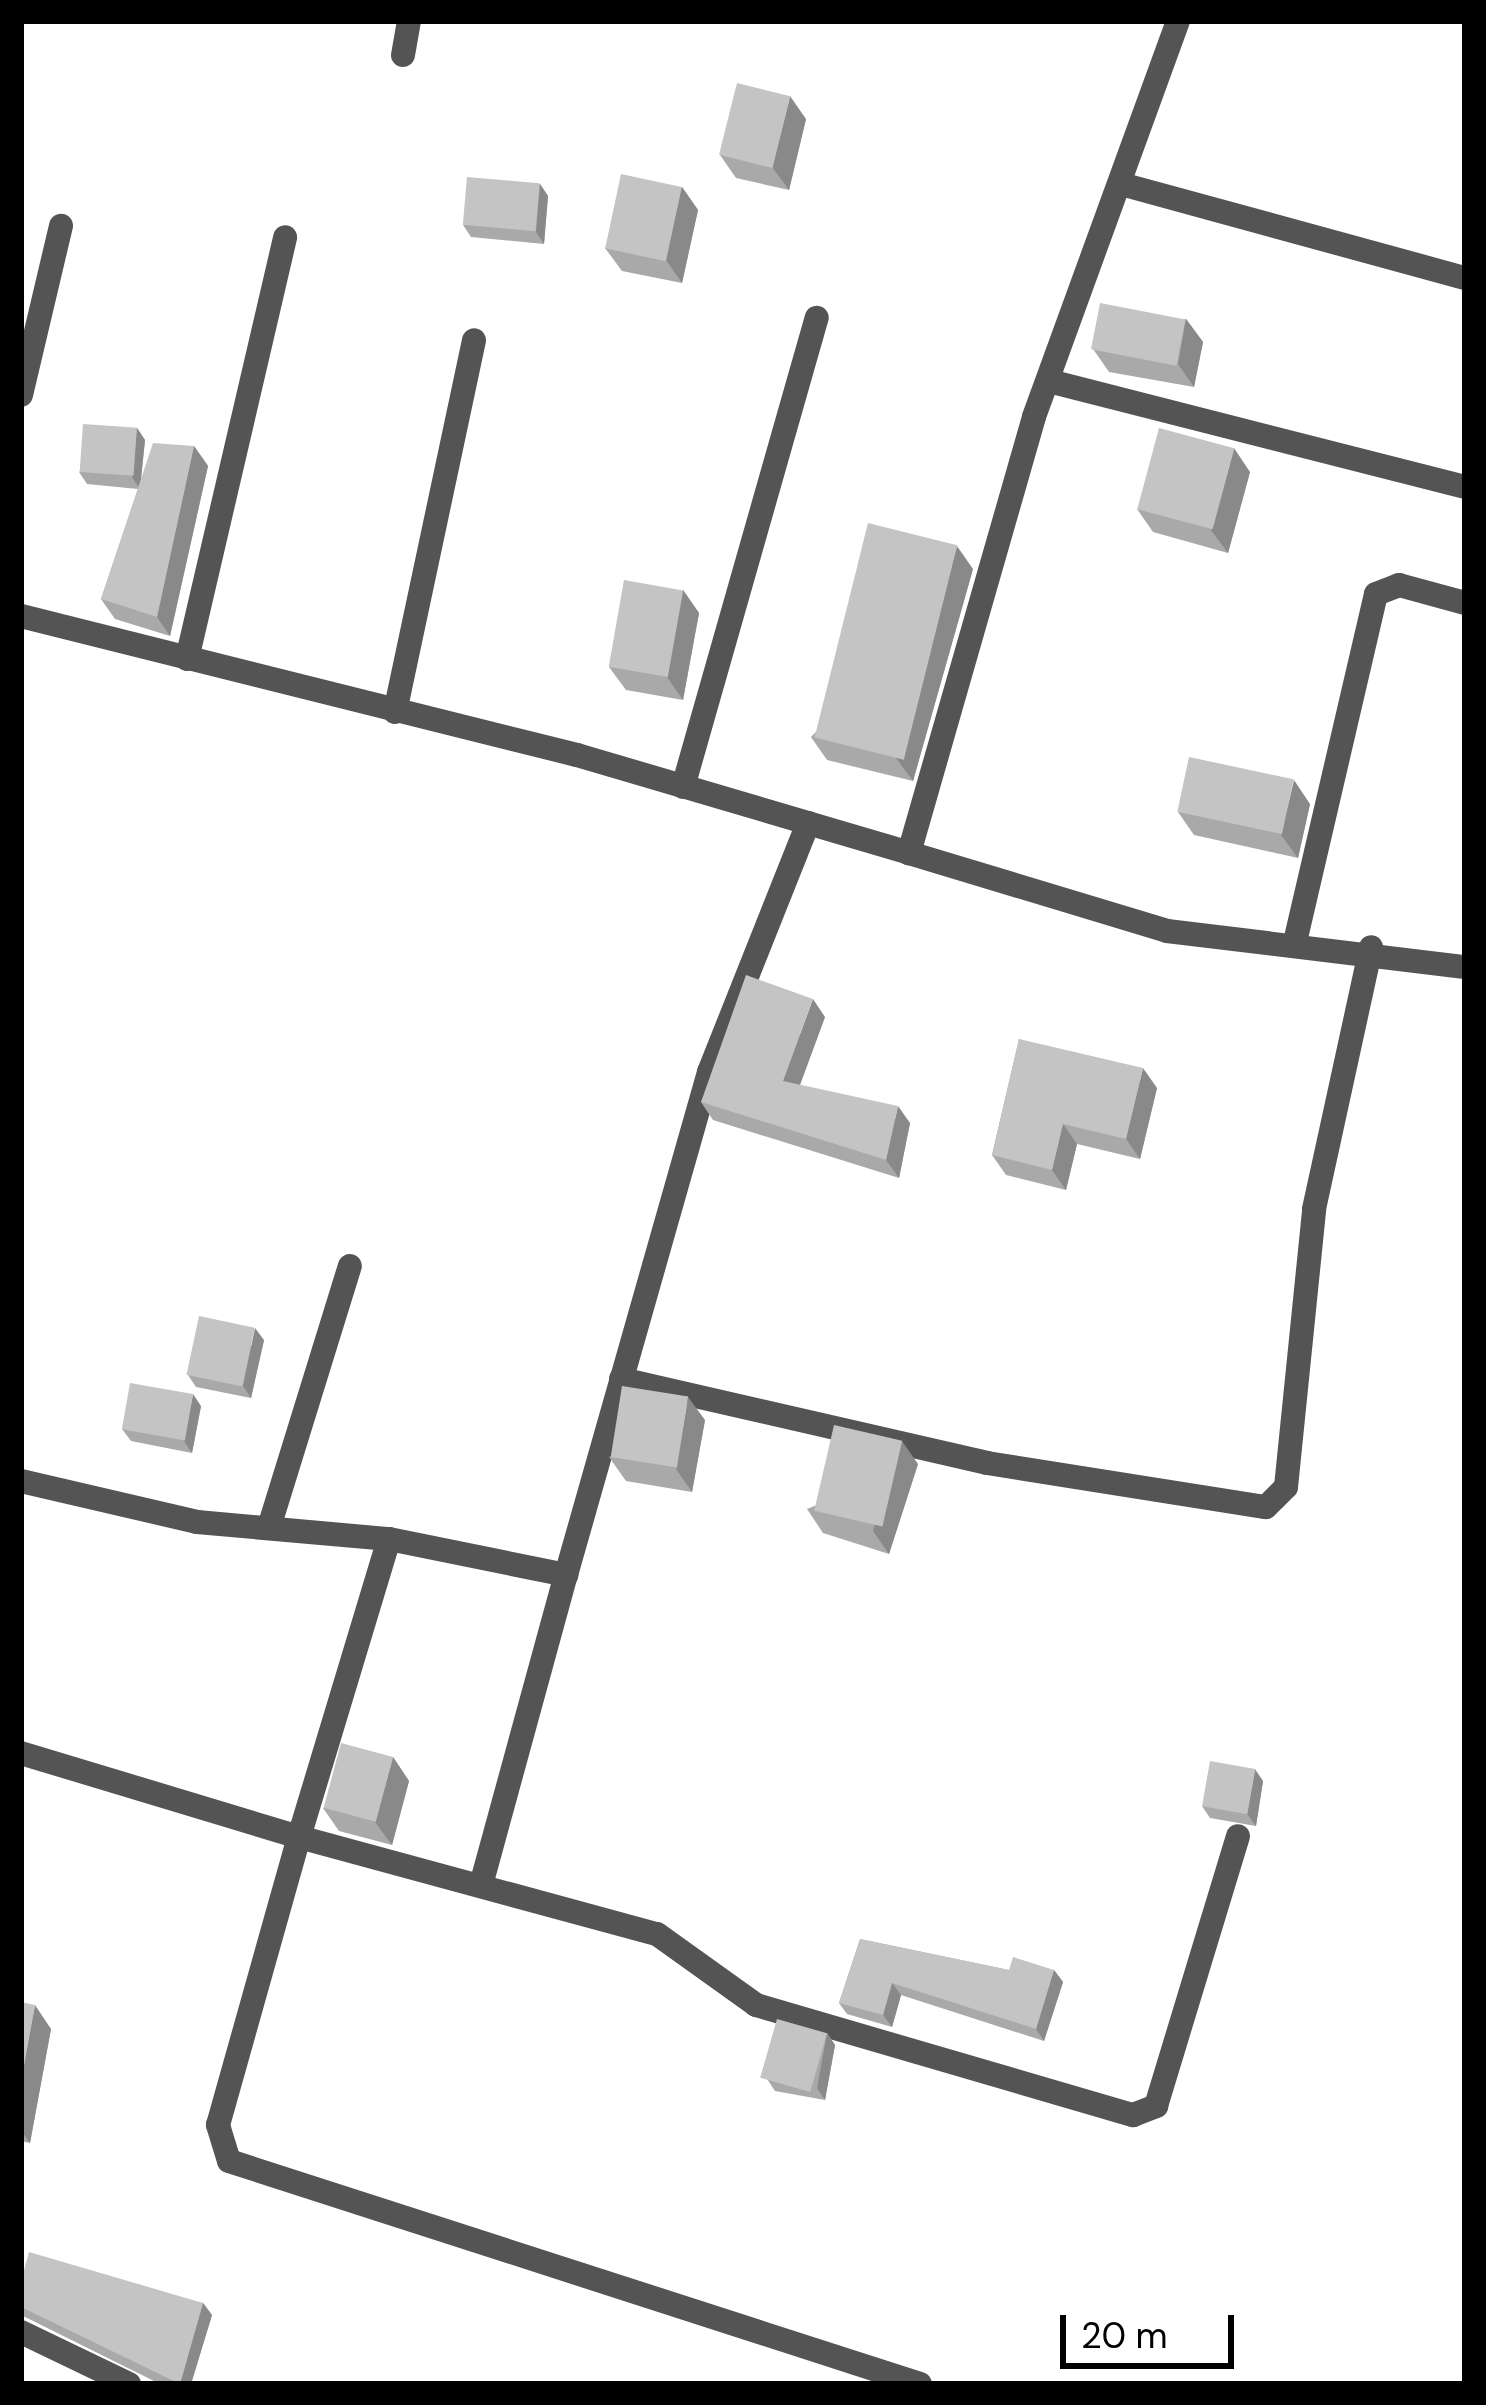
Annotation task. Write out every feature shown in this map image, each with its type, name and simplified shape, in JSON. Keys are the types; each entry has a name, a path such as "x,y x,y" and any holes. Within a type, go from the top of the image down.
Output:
{"street":[{"path":"403,55 410,21"},
{"path":"909,853 1049,381 1178,21"},
{"path":"1120,184 1465,278"},
{"path":"21,394 61,226"},
{"path":"187,658 285,237"},
{"path":"683,787 817,318"},
{"path":"395,712 474,340"},
{"path":"1049,381 1465,487"},
{"path":"1295,943 1376,594 1400,585 1465,603"},
{"path":"21,616 683,787 1167,931 1371,947 1465,967"},
{"path":"481,1885 709,1072 808,824"},
{"path":"621,1379 987,1463 1266,1507 1286,1487 1314,1209 1371,947"},
{"path":"271,1525 350,1266"},
{"path":"21,1481 197,1522 389,1539 566,1575"},
{"path":"389,1539 218,2125 229,2161 920,2384"},
{"path":"21,1753 299,1837 657,1934 722,1986 791,2018 1133,2115 1156,2106 1238,1836"},
{"path":"21,2332 129,2384"}],"building":[{"path":"737,83 790,96 772,168 719,155"},
{"path":"621,174 682,187 666,261 605,248"},
{"path":"467,177 540,183 536,231 463,225"},
{"path":"1100,303 1185,320 1176,366 1091,349"},
{"path":"83,424 137,428 134,476 80,472"},
{"path":"1159,428 1234,448 1213,529 1137,509"},
{"path":"153,443 194,446 157,617 101,599"},
{"path":"868,523 957,545 904,760 815,737"},
{"path":"624,580 683,590 668,677 609,667"},
{"path":"1189,757 1294,779 1282,834 1177,812"},
{"path":"746,975 813,999 783,1081 898,1106 886,1160 701,1102"},
{"path":"1019,1039 1143,1068 1126,1139 1063,1124 1052,1170 992,1155"},
{"path":"199,1316 255,1328 242,1387 187,1375"},
{"path":"130,1383 193,1394 185,1440 122,1429"},
{"path":"622,1386 688,1396 677,1468 611,1457"},
{"path":"834,1425 902,1441 882,1526 814,1511"},
{"path":"341,1743 393,1757 376,1822 324,1808"},
{"path":"1210,1761 1255,1769 1247,1814 1202,1806"},
{"path":"860,1939 1009,1970 1013,1957 1054,1970 1036,2029 892,1983 883,2015 839,2003"},
{"path":"21,2002 35,2005 21,2082"},
{"path":"777,2019 827,2033 810,2092 760,2078"},
{"path":"29,2252 203,2303 180,2384 21,2307 21,2281"}]}
